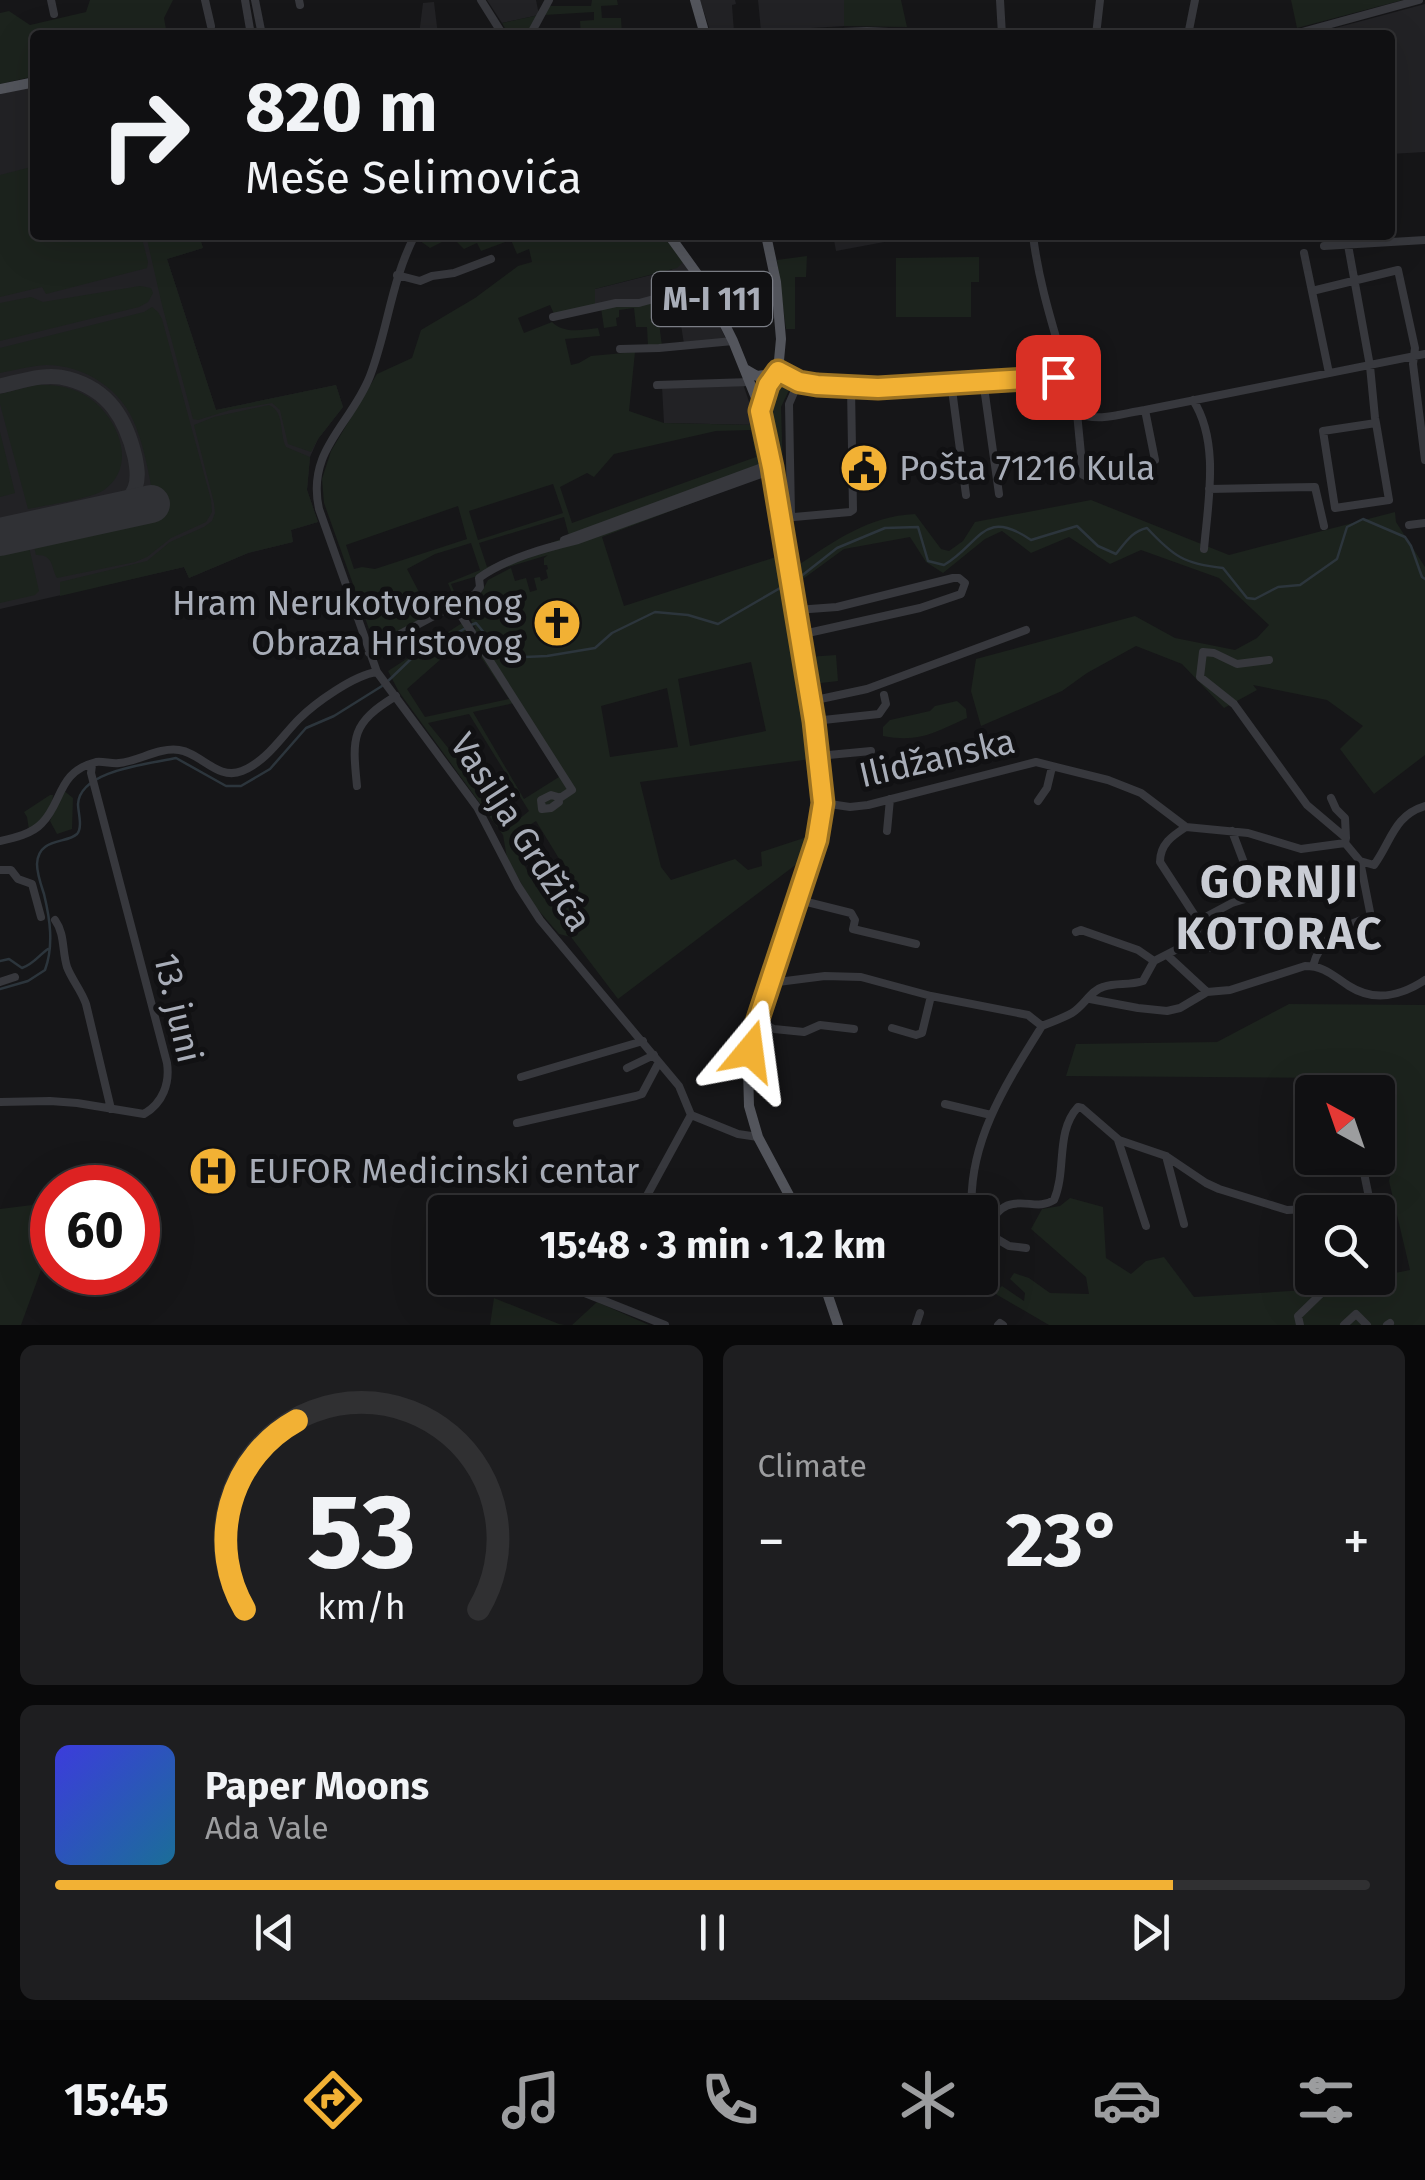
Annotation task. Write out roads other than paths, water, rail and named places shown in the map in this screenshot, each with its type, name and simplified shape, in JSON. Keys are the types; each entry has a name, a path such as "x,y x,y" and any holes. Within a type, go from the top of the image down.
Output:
{"main road":[{"path":"694,0 703,30"},
{"path":"0,89 30,83"},
{"name":"M-I 111","path":"673,240 705,285 733,340 760,411 814,721 823,803 817,840 750,1051 748,1091 758,1137 789,1195"},
{"path":"760,411 773,377 780,320 768,240"},
{"path":"745,370 773,377"},
{"path":"751,384 773,377"},
{"path":"828,1295 838,1325"}],"street":[{"path":"50,0 54,14"},
{"path":"205,0 211,26"},
{"path":"245,0 251,30"},
{"path":"255,0 261,30"},
{"path":"481,0 501,30"},
{"path":"533,30 549,0"},
{"path":"1000,0 1002,30"},
{"path":"1097,30 1100,0"},
{"path":"1189,30 1194,0"},
{"path":"1309,30 1419,0"},
{"path":"380,675 319,509 315,481 326,448 370,377 397,275 413,240"},
{"path":"1034,240 1041,287 1077,414 1083,475 1114,475"},
{"path":"1324,246 1425,240"},
{"path":"1348,245 1389,500 1336,508 1322,431 1376,424"},
{"path":"1304,253 1329,373"},
{"path":"397,275 420,281 491,259"},
{"path":"1312,290 1398,270 1415,348 1425,460"},
{"path":"553,317 616,303 639,303 705,285"},
{"path":"620,350 733,340"},
{"path":"1077,414 1088,418 1145,410 1425,354"},
{"path":"773,377 878,388 1068,375"},
{"path":"983,380 999,494"},
{"path":"799,382 789,404 794,517 853,510 851,387"},
{"path":"951,382 966,495"},
{"path":"656,384 751,384"},
{"path":"1194,400 1206,434 1210,472 1204,549"},
{"path":"1145,410 1154,460"},
{"path":"370,653 478,591 479,578 489,571 769,468"},
{"path":"1209,489 1316,488 1324,526"},
{"path":"1409,525 1425,523"},
{"path":"796,610 837,607 953,578 965,583 961,594 920,608 800,635"},
{"path":"455,606 572,790 560,798"},
{"path":"810,701 868,689 1026,630"},
{"path":"1269,660 1237,664 1203,652 1200,677 1234,704 1307,805 1360,861 1371,917 1348,924 1334,935 1317,950 1313,966"},
{"path":"0,841 30,832 41,824 67,780 82,768 91,769 96,762 118,763 176,749 221,771 242,772 276,746 310,709 369,673 380,675"},
{"name":"Vasilja Grdžića","path":"380,675 477,807 540,920 682,1091 690,1116"},
{"path":"357,786 353,747 358,732 369,714 395,694"},
{"path":"814,721 879,714 886,704 884,695"},
{"path":"818,756 871,751"},
{"name":"Ilidžanska","path":"823,803 861,806 1036,762 1108,780 1141,793 1186,827"},
{"path":"1038,801 1052,766"},
{"name":"13. juni","path":"0,1102 50,1101 140,1114 148,1112 166,1086 167,1062 91,769"},
{"path":"1331,798 1345,818 1345,841"},
{"path":"888,831 890,799"},
{"path":"1360,861 1374,865 1393,828 1413,810 1425,806"},
{"path":"1195,940 1198,920 1160,862 1163,846 1186,827 1248,833 1301,849 1345,841"},
{"path":"1232,830 1246,868"},
{"path":"0,870 11,870 18,879 32,884 41,918"},
{"path":"1198,920 1245,899"},
{"path":"799,900 851,913 855,920 852,929 916,944"},
{"path":"55,920 61,928 68,971 86,1004 111,1109"},
{"path":"1076,932 1080,930 1138,950 1154,960"},
{"path":"1195,940 1211,948 1227,946"},
{"path":"973,1195 984,1132 1011,1076 1042,1026 1072,1013 1104,986 1130,986 1143,980 1154,960 1195,940"},
{"path":"1167,955 1208,992"},
{"path":"1090,999 1168,1011 1208,992 1230,990 1283,971 1313,966 1332,972 1369,995 1394,996 1425,980"},
{"path":"770,983 825,976 861,977 1028,1015 1042,1026"},
{"path":"0,982 15,977"},
{"path":"892,1028 922,1033 931,996"},
{"path":"757,1022 774,1029 804,1032 820,1026 854,1029"},
{"path":"520,1077 643,1041"},
{"path":"627,1068 656,1058"},
{"path":"517,1123 642,1094 656,1058"},
{"path":"635,1084 648,1080"},
{"path":"945,1104 991,1116"},
{"path":"998,1212 1015,1203 1048,1204 1054,1200 1066,1127 1078,1107 1117,1138 1166,1156 1206,1182 1286,1210 1295,1209"},
{"path":"647,1195 690,1116 738,1134 758,1137"},
{"path":"1117,1138 1146,1226"},
{"path":"1166,1156 1184,1224"},
{"path":"998,1240 1008,1246 1026,1248"},
{"path":"593,1295 665,1325"},
{"path":"1300,1325 1298,1316 1320,1295"},
{"path":"916,1325 920,1314"},
{"path":"1344,1325 1356,1314 1367,1325"}],"waterway":[{"path":"795,581 837,548 885,528 918,527 928,561 944,565 992,528 1002,527 1031,540 1077,526 1098,546 1116,554 1133,535 1147,528 1180,557 1223,568 1247,598 1255,599 1278,587 1300,585 1337,559 1347,527 1363,519 1405,537 1425,579"},
{"path":"471,625 476,623 505,658 547,656 595,648 612,633 655,612 688,615 718,624 787,584"},
{"path":"388,681 411,659 464,629"},
{"path":"0,989 28,981 45,970 50,932 38,872 39,855 47,845 77,834 78,804 90,783 118,770 176,758 226,786 241,786 270,769 306,728 334,716 382,686"},
{"path":"0,961 9,959 22,968 48,949"}],"place":[{"name":"Pošta 71216 Kula","path":"864,468"},
{"name":"Hram Nerukotvorenog Obraza Hristovog","path":"557,623"},
{"name":"EUFOR Medicinski centar","path":"213,1171"}],"district":[{"name":"GORNJI KOTORAC","path":"1280,908"}]}
